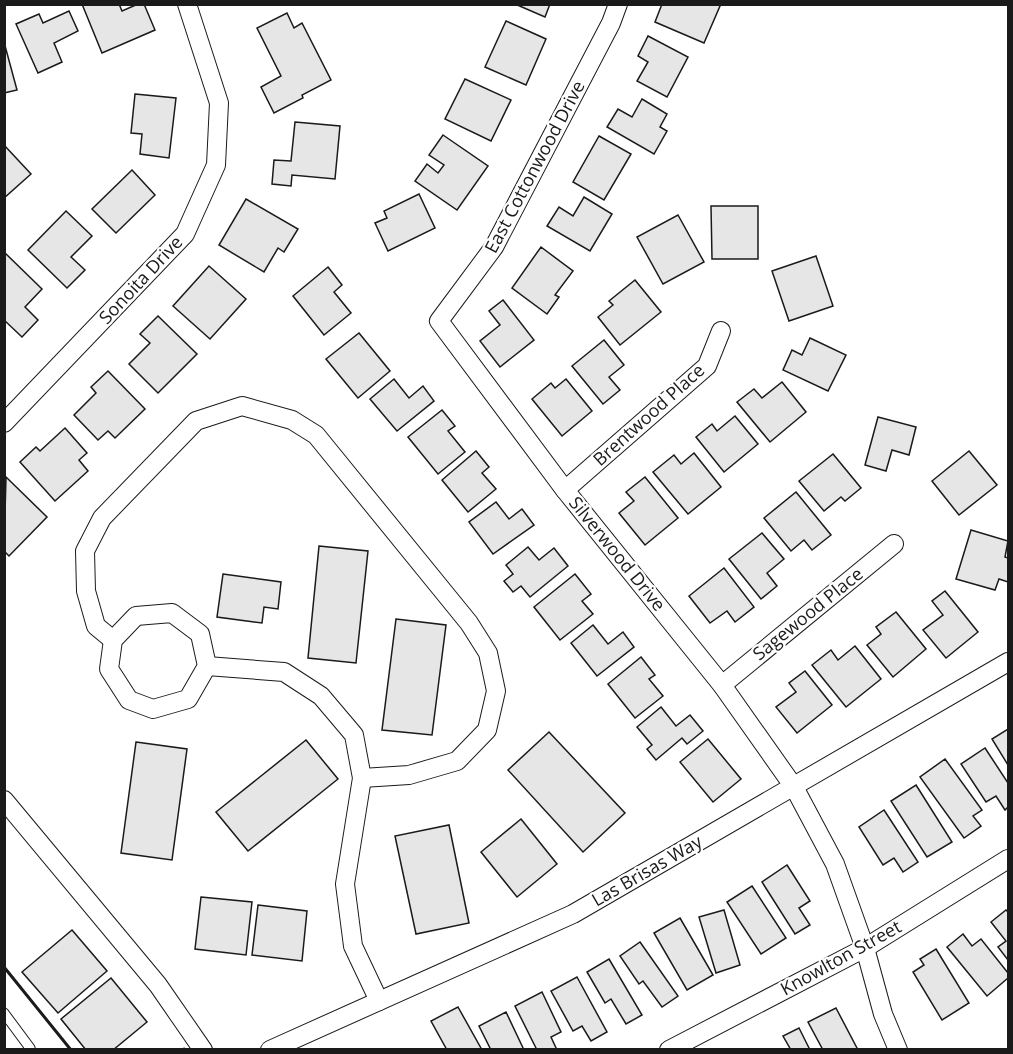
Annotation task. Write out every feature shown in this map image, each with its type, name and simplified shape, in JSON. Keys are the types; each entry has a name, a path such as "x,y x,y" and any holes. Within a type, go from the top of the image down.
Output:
{"street":[{"name":"Sonoita Drive","path":"4,423 185,234 216,165 219,103 187,4"},
{"name":"East Cottonwood Drive","path":"439,321 494,247 611,23 618,4"},
{"name":"Silverwood Drive","path":"439,321 565,490 722,685 794,787 835,864 898,1050"},
{"name":"Brentwood Place","path":"565,490 707,366 721,331"},
{"path":"113,640 96,626 86,591 86,551 102,518 196,422 242,406 292,420 316,435 469,622 488,653 496,691 487,730 457,761 410,775 362,778"},
{"name":"Sagewood Place","path":"722,685 894,544"},
{"path":"172,613 200,634 207,666 188,699 153,709 129,700 109,669 113,640 136,616 172,613"},
{"name":"Las Brisas Way","path":"270,1050 573,914 1008,662"},
{"path":"207,666 284,672 321,696 354,735 362,778 345,884 353,946 379,1001"},
{"path":"4,800 158,985 203,1050"},
{"name":"Knowlton Street","path":"669,1050 865,948 1008,859"}],"lane":[{"path":"4,1013 30,1048 28,1050"}],"building":[{"path":"82,4 119,4 122,11 138,4 144,4 155,30 102,53"},
{"path":"515,4 550,4 545,17"},
{"path":"662,4 717,4 720,6 704,43 655,22"},
{"path":"69,11 78,31 54,43 62,62 38,73 16,24 39,14 43,23"},
{"path":"287,13 294,28 302,23 331,80 274,113 261,87 281,76 257,28"},
{"path":"506,21 546,39 526,85 485,67"},
{"path":"648,36 688,57 667,97 637,81 648,62 638,56"},
{"path":"4,42 17,90 4,93"},
{"path":"465,79 511,100 491,141 445,119"},
{"path":"135,94 176,98 169,158 140,154 142,134 131,133"},
{"path":"642,99 667,114 660,127 667,131 654,154 607,127 618,109 632,117"},
{"path":"295,122 340,126 335,179 292,175 291,186 272,184 274,160 291,161"},
{"path":"443,135 488,166 457,210 415,181 427,164 438,173 444,165 429,155"},
{"path":"599,136 631,154 604,200 573,182"},
{"path":"4,145 31,174 4,198"},
{"path":"132,170 155,195 116,233 92,209"},
{"path":"419,194 435,228 388,251 375,223 387,218 384,211"},
{"path":"584,197 612,214 590,251 547,226 559,207 573,216"},
{"path":"246,199 298,229 284,252 278,248 264,272 219,245"},
{"path":"711,206 758,206 758,259 712,259"},
{"path":"66,211 92,236 71,257 85,270 67,288 28,250"},
{"path":"678,215 704,262 663,284 637,237"},
{"path":"541,247 573,271 555,295 559,297 547,314 512,288"},
{"path":"4,252 42,289 25,307 38,320 22,337 4,320"},
{"path":"816,256 833,306 789,321 772,271"},
{"path":"209,266 246,299 210,339 173,306"},
{"path":"328,267 342,285 334,292 351,313 324,335 293,296"},
{"path":"635,280 661,312 620,345 598,317 613,305 609,301"},
{"path":"503,300 534,340 500,367 480,341 500,325 489,311"},
{"path":"158,316 197,354 158,393 129,364 150,343 140,334"},
{"path":"359,333 390,371 358,398 326,359"},
{"path":"810,338 846,355 828,391 783,370 792,350 802,355"},
{"path":"604,340 624,365 609,377 620,390 603,404 572,366"},
{"path":"108,371 145,409 115,438 108,431 98,440 74,415 96,393 91,387"},
{"path":"394,379 409,398 423,386 434,401 397,431 370,399"},
{"path":"566,379 592,411 562,436 532,399 551,383 555,388"},
{"path":"782,382 806,412 770,442 737,402 754,389 762,398"},
{"path":"442,410 455,426 448,431 465,452 438,474 408,437"},
{"path":"735,416 758,444 724,472 696,437 712,424 717,431"},
{"path":"878,417 916,427 909,455 892,450 886,471 865,465"},
{"path":"65,428 87,453 79,460 88,471 55,501 20,462 36,447 40,451"},
{"path":"476,451 489,467 482,473 496,489 468,512 442,480"},
{"path":"969,451 997,485 959,515 932,481"},
{"path":"694,453 721,487 688,514 653,472 674,455 681,464"},
{"path":"833,454 861,488 845,501 841,497 824,511 799,481"},
{"path":"6,477 47,517 9,556 4,551"},
{"path":"645,477 678,518 645,545 619,513 634,501 626,492"},
{"path":"796,492 831,535 812,550 804,540 791,551 764,518"},
{"path":"496,502 509,519 522,509 534,525 493,554 469,522"},
{"path":"971,530 1008,541 1005,557 1008,558 1008,582 999,579 995,590 956,579"},
{"path":"762,533 784,559 767,573 777,586 761,599 729,559"},
{"path":"319,546 368,551 356,663 308,658"},
{"path":"528,547 539,560 554,548 568,566 530,597 521,586 513,592 504,581 513,574 506,565"},
{"path":"724,568 754,607 735,622 727,611 710,623 689,596"},
{"path":"223,574 281,582 278,609 264,607 262,623 217,617"},
{"path":"575,574 591,594 582,601 593,614 560,640 534,607"},
{"path":"945,591 978,632 946,658 923,630 943,615 932,601"},
{"path":"896,612 926,649 893,677 867,645 881,634 876,627"},
{"path":"396,619 446,625 432,735 382,730"},
{"path":"593,625 608,644 623,632 634,647 597,676 571,643"},
{"path":"855,646 881,679 846,707 812,665 831,650 838,660"},
{"path":"641,657 655,675 649,679 663,696 635,718 608,684"},
{"path":"805,671 832,705 797,733 776,707 796,692 789,683"},
{"path":"661,707 676,726 690,715 703,731 687,744 682,738 656,760 647,749 652,745 637,727"},
{"path":"1008,729 1008,765 992,739"},
{"path":"549,732 625,813 583,852 508,770"},
{"path":"708,739 741,779 713,802 680,762"},
{"path":"306,740 338,779 248,851 216,812"},
{"path":"136,742 187,749 172,860 121,853"},
{"path":"985,748 1008,783 1008,807 1005,810 996,796 986,802 961,764"},
{"path":"945,759 982,810 973,816 981,826 964,838 920,777"},
{"path":"916,785 952,842 927,857 891,801"},
{"path":"884,810 918,862 903,872 894,858 883,865 859,827"},
{"path":"521,819 557,864 517,897 481,852"},
{"path":"449,825 469,923 416,934 395,836"},
{"path":"787,865 810,901 799,908 810,925 795,934 762,882"},
{"path":"752,886 786,938 761,954 727,902"},
{"path":"201,897 252,902 246,955 195,949"},
{"path":"258,905 307,911 302,961 252,955"},
{"path":"724,910 740,965 716,973 699,917"},
{"path":"1006,910 1008,912 1008,960 998,947 1006,941 991,922"},
{"path":"680,918 713,975 687,990 654,933"},
{"path":"72,930 107,971 58,1013 22,972"},
{"path":"963,934 972,946 981,939 1008,973 1008,978 987,996 947,947"},
{"path":"640,942 678,996 662,1007 643,981 639,984 620,956"},
{"path":"936,949 969,1003 942,1020 913,972 924,965 920,959"},
{"path":"609,959 642,1015 626,1024 611,999 605,1003 587,972"},
{"path":"577,977 607,1032 591,1041 582,1026 573,1031 551,991"},
{"path":"111,978 147,1022 113,1050 86,1050 61,1019"},
{"path":"542,992 561,1032 551,1037 557,1050 537,1050 515,1006"},
{"path":"458,1007 482,1050 447,1050 431,1021"},
{"path":"836,1008 858,1050 823,1050 808,1022"},
{"path":"506,1012 524,1050 491,1050 479,1026"},
{"path":"799,1028 810,1050 791,1050 783,1036"}],"wall":[{"path":"4,967 71,1050"}]}
